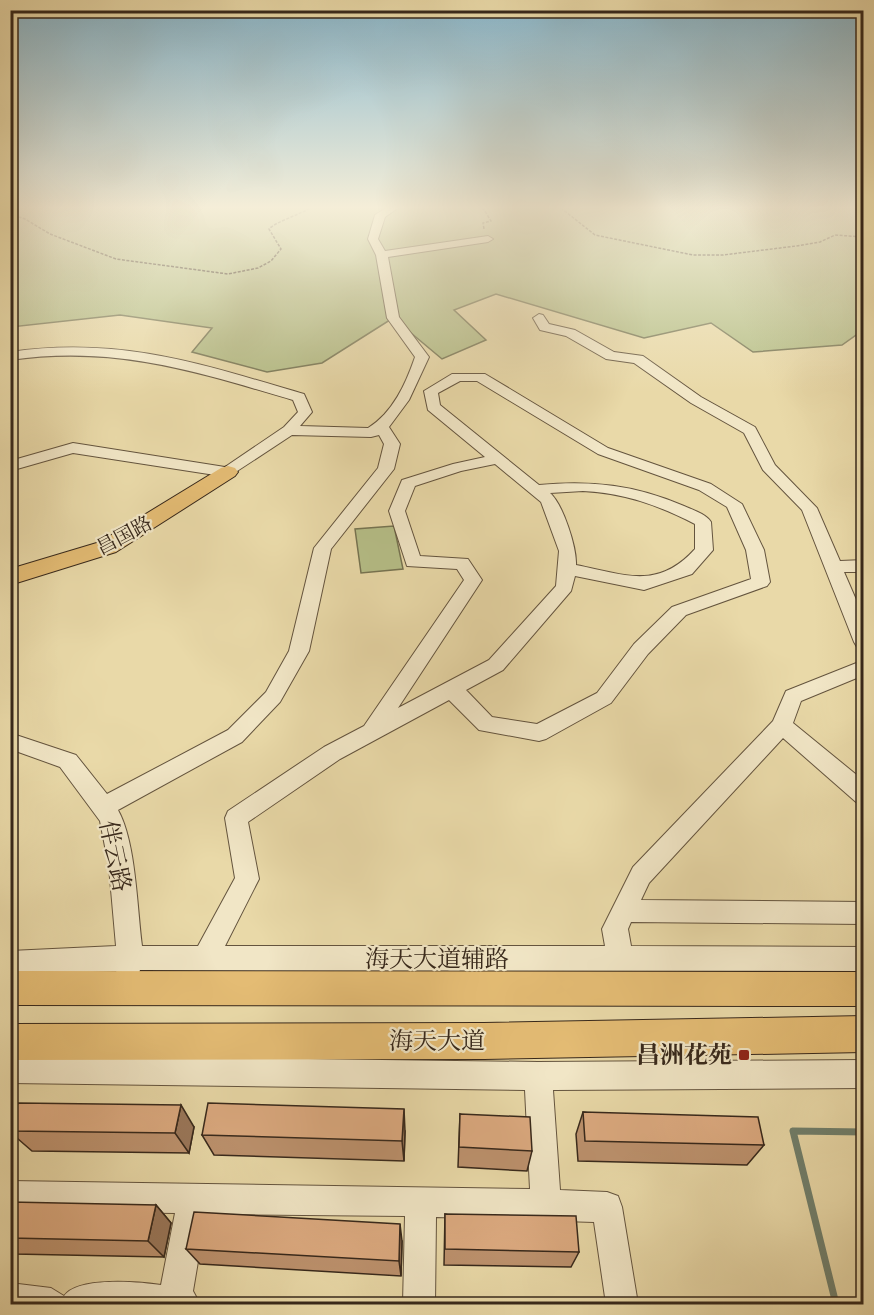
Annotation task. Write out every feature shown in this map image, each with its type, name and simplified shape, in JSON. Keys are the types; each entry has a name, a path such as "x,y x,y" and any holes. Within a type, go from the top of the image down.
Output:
{"main road":[{"name":"昌国路","path":"10,577 108,548 228,472"},
{"path":"10,988 127,973 864,988"},
{"name":"海天大道","path":"10,1042 484,1041 864,1034"}],"street":[{"path":"289,430 372,433 382,428 414,380 422,357 403,328 393,318 385,269"},
{"path":"539,318 544,327 570,333 611,356 638,359 696,400 750,430 768,467 809,508 864,642"},
{"path":"10,356 72,348 119,350 183,364 299,398 305,412 289,430 228,472 73,448 10,466"},
{"path":"205,958 247,879 236,818 332,753 496,665 565,587 568,551 548,500 433,407 431,391 457,377 480,377 603,451 705,487 734,504 755,550 761,582 679,611 641,649 604,698 539,733 486,724 463,699 450,690"},
{"path":"103,807 235,736 273,697 299,651 323,548 386,469 393,444 382,428"},
{"path":"370,734 473,579 462,563 413,562 397,511 408,483 458,467 499,459"},
{"path":"536,490 576,484 623,488 668,503 703,522 704,550 686,570 644,584 567,569"},
{"path":"834,567 864,566"},
{"path":"620,959 615,929 641,875 782,725 793,696 864,667"},
{"path":"782,725 864,795"},
{"name":"伴云路","path":"10,741 42,750 68,761 111,819 121,867 127,973"},
{"path":"623,911 864,913"},
{"name":"海天大道辅路","path":"10,963 127,973 205,958 864,959"},
{"path":"10,1069 538,1076 864,1074"},
{"path":"538,1076 546,1205"},
{"path":"10,1196 607,1207 622,1305"},
{"path":"174,1304 193,1200"},
{"path":"419,1305 421,1202"},
{"path":"77,1305 123,1296 184,1305"},
{"path":"10,1299 51,1305"}],"path":[{"path":"193,269 228,274 247,273 254,269"}],"green space":[{"path":"11,269 863,269 863,330 842,345 753,352 711,323 644,338 496,294 454,310 486,340 442,359 393,318 322,363 267,372 192,352 212,328 120,315 11,327"},
{"path":"394,526 403,569 361,573 355,529"}],"building":[{"path":"18,1103 181,1105 175,1133 10,1131"},
{"path":"208,1103 404,1109 402,1141 202,1135"},
{"path":"583,1112 758,1117 764,1145 585,1141"},
{"path":"460,1114 530,1117 532,1151 459,1147"},
{"path":"10,1202 156,1205 148,1241 10,1238"},
{"path":"194,1212 400,1224 399,1261 186,1249"},
{"path":"445,1214 576,1216 579,1252 445,1249"}],"waterway":[{"path":"836,1304 793,1131 864,1132"}],"place":[{"name":"昌洲花苑","path":"744,1055"}]}
